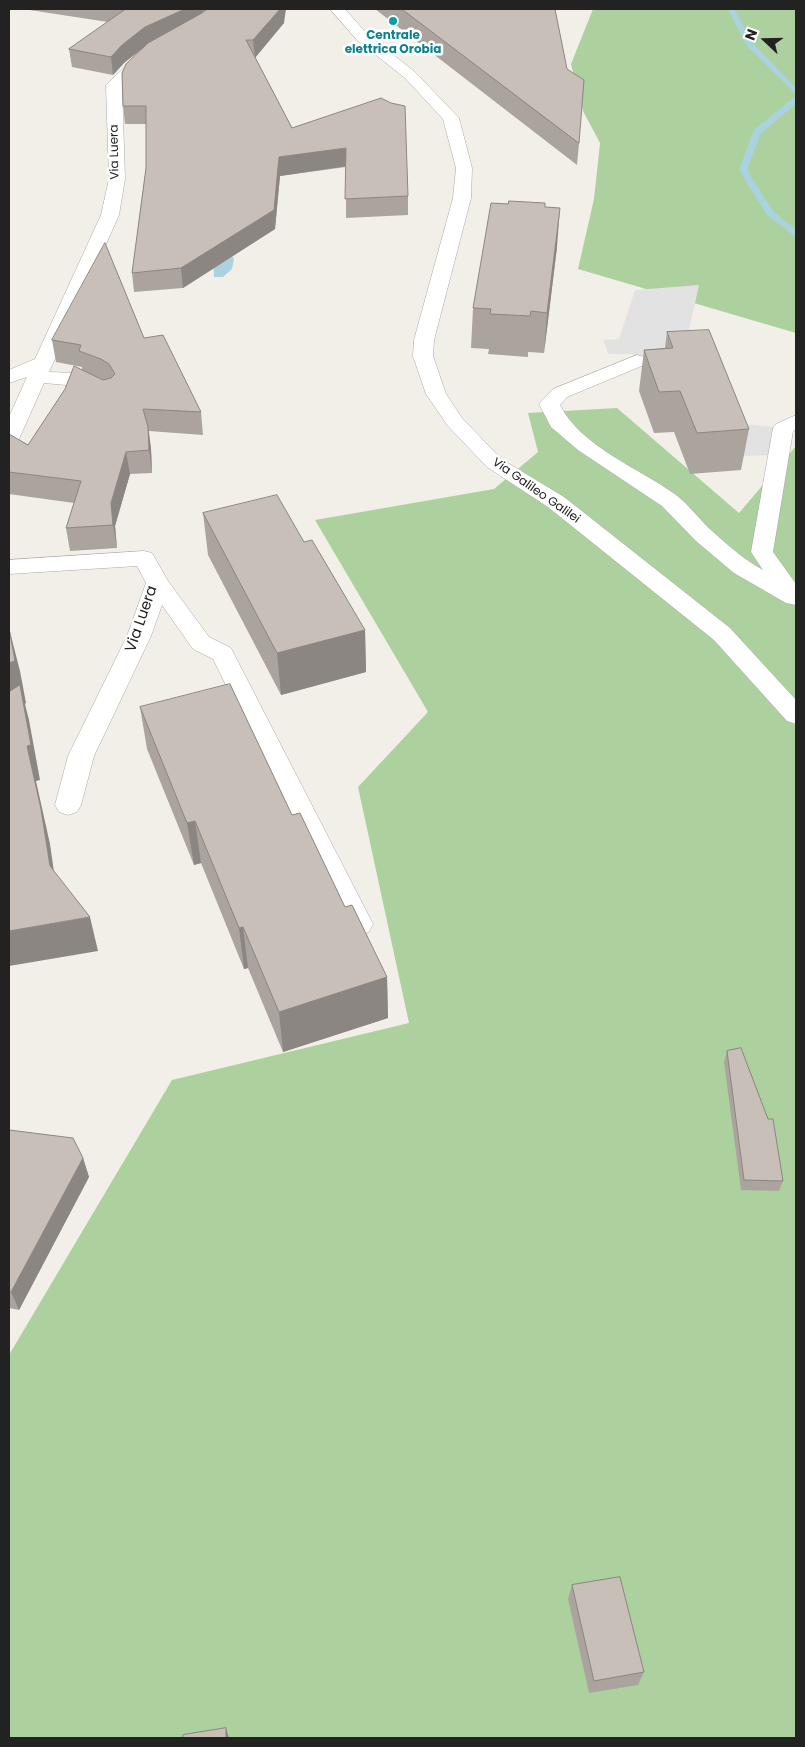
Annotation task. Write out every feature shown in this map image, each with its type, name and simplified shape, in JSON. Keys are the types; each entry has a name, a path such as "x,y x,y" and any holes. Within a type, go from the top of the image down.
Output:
{"street":[{"name":"Via Galileo Galilei","path":"337,9 362,36 410,75 451,118 464,170 462,198 424,340 423,356 436,394 455,422 494,462 556,502 722,634 796,715"},
{"name":"Via Luera","path":"9,439 110,215 117,179 114,85 130,68 153,49 168,44"},
{"path":"636,360 560,393 549,404 558,423 585,446 670,501 704,536 742,568 795,599"},
{"path":"9,377 40,370 82,380 107,395"},
{"path":"795,599 762,552 783,428 796,421"},
{"name":"Via Luera","path":"9,567 49,566 144,558 158,583 140,636 82,756 68,805"},
{"path":"158,583 201,643 222,654 359,924"}],"green space":[{"path":"593,9 796,9 796,333 578,269 594,199 600,143 583,111 571,64"},
{"path":"617,408 739,513 796,446 796,1738 9,1738 9,1355 172,1080 409,1023 358,787 428,712 315,520 494,489 538,452 528,413"}],"shaded area":[{"path":"699,285 681,366 637,367 633,354 608,354 603,340 619,339 635,290"},
{"path":"725,422 783,428 777,455 738,456"}],"water":[{"path":"231,254 234,259 232,269 223,277 214,277 213,255"}],"building":[{"path":"126,9 185,9 145,27 122,45 111,57 69,49"},
{"path":"208,9 280,9 253,40 246,40 292,128 381,98 391,103 405,106 408,196 345,199 346,148 279,157 274,210 181,268 132,273 146,168 146,106 123,106 122,73 126,64 148,43"},
{"path":"402,9 555,9 567,69 584,80 579,143"},
{"path":"509,201 545,203 545,207 560,208 547,313 531,311 530,316 490,314 491,309 473,308 491,203 508,204"},
{"path":"105,243 144,338 163,335 201,412 143,409 148,427 149,450 126,452 111,503 113,525 66,528 81,481 9,472 9,434 28,445 65,389 74,366 103,380 111,378 115,374 109,364 79,351 81,345 52,340"},
{"path":"709,330 749,429 697,433 680,391 659,392 644,350 673,348 667,332"},
{"path":"277,495 304,542 312,540 365,630 277,653 203,513"},
{"path":"9,628 15,661 9,663"},
{"path":"230,684 292,815 300,813 345,907 352,905 387,977 279,1012 243,927 239,928 195,821 187,823 140,707"},
{"path":"20,685 31,745 27,746 41,809 50,866 90,917 9,931 9,692"},
{"path":"741,1048 768,1119 773,1119 783,1181 744,1180 727,1051"},
{"path":"9,1130 73,1138 83,1158 11,1292 9,1292"},
{"path":"620,1577 644,1672 594,1681 572,1585"},
{"path":"226,1728 226,1738 183,1738 183,1735"}],"waterway":[{"path":"731,9 750,44 796,92"},
{"path":"796,100 757,132 743,170 770,213 796,234"}],"place":[{"name":"Centrale elettrica Orobia","path":"393,21"}]}
